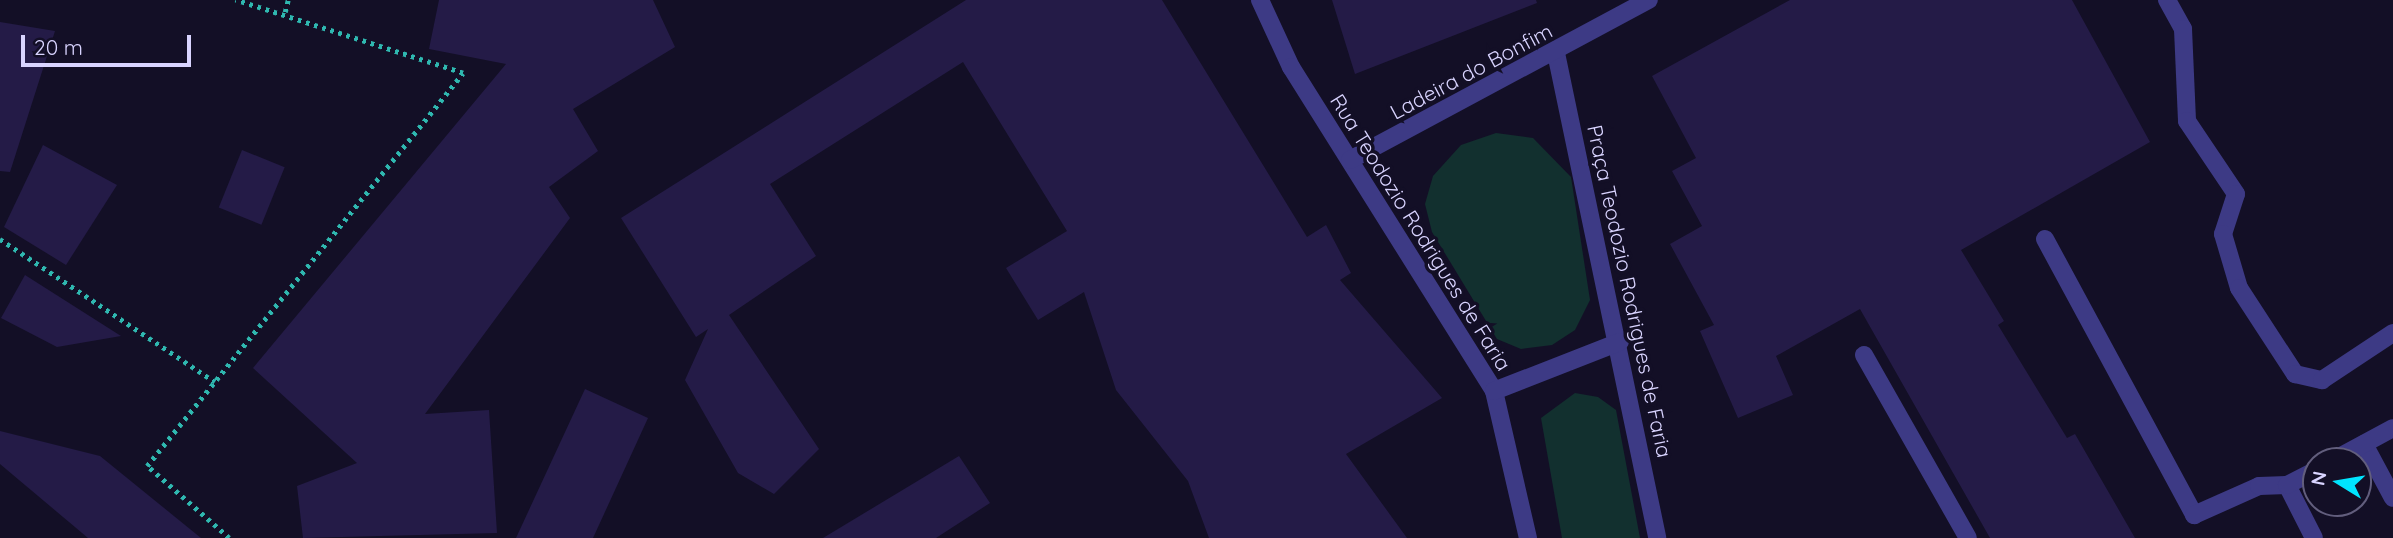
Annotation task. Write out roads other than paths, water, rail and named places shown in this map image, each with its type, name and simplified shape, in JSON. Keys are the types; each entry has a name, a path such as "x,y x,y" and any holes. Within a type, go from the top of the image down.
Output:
{"street":[{"name":"Rua Teodozio Rodrigues de Faria","path":"1260,0 1291,67 1493,391 1528,538"},
{"name":"Ladeira do Bonfim","path":"1350,160 1556,53 1649,0"},
{"path":"2167,0 2183,29 2187,121 2236,194 2223,234 2239,288 2295,374 2322,380 2393,333"},
{"name":"Praça Teodozio Rodrigues de Faria","path":"1556,53 1620,342 1657,538"},
{"path":"2045,239 2194,515 2259,486 2287,485 2302,477"},
{"path":"1493,391 1620,342"},
{"path":"1864,355 1968,538"},
{"path":"2358,447 2393,428"},
{"path":"2364,444 2393,498"},
{"path":"2287,485 2314,538"}]}
